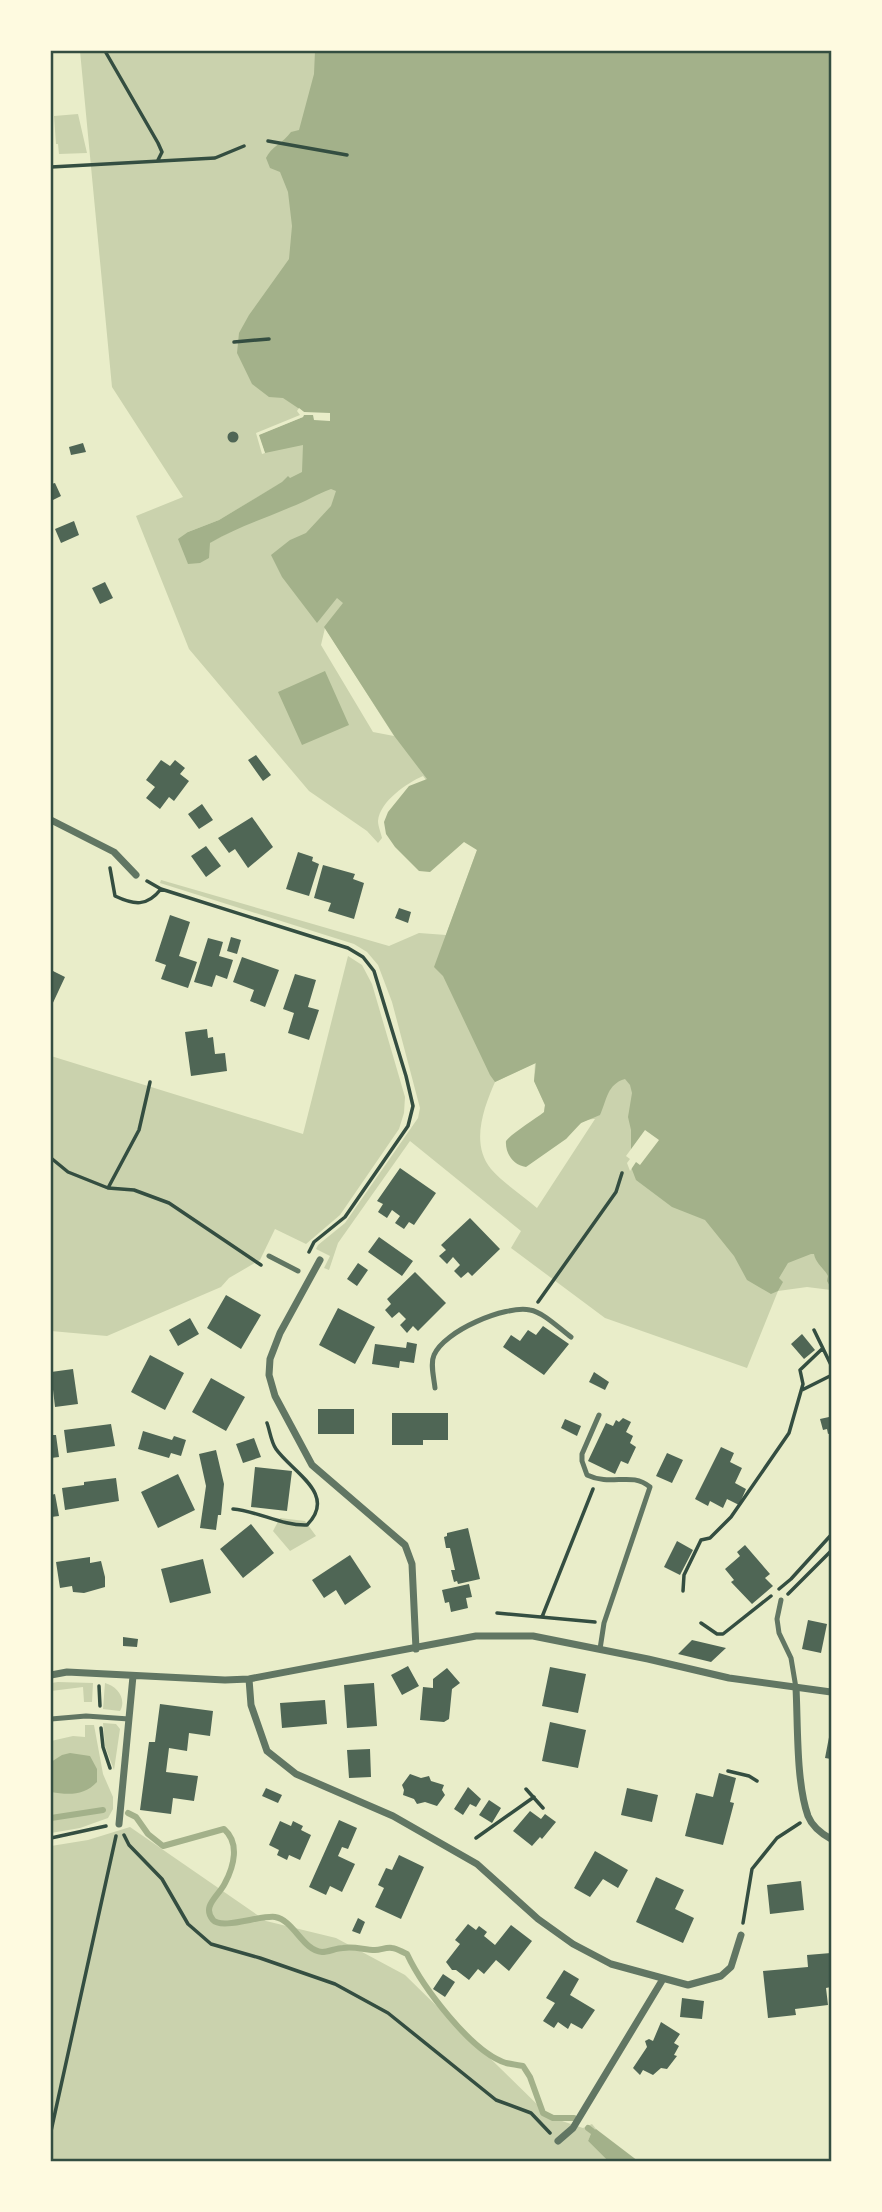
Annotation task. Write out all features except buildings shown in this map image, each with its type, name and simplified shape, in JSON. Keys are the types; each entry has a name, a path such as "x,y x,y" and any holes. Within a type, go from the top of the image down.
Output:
{"street":[{"path":"51,820 114,852 136,875"},
{"path":"320,1260 281,1333 270,1359 269,1375 275,1396 312,1465 405,1545 412,1564 416,1649"},
{"path":"51,1675 67,1672 249,1679 476,1636 533,1636 729,1678 831,1692"},
{"path":"119,1824 133,1676"},
{"path":"249,1679 251,1705 267,1751 296,1774 393,1816 471,1860 538,1919 573,1944 611,1964 688,1985 721,1976 731,1967 741,1935"},
{"path":"796,1688 802,1788 809,1818 822,1834 831,1839"},
{"path":"558,2141 573,2128 663,1979"}],"lane":[{"path":"269,1256 298,1271"},
{"path":"435,1388 432,1358 439,1347 453,1335 482,1320 515,1309 533,1310 571,1337"},
{"path":"599,1415 582,1454 587,1475 598,1480 636,1480 650,1487 604,1623 600,1649"},
{"path":"781,1600 779,1633 791,1658 796,1688"},
{"path":"51,1719 64,1716 100,1716 129,1719"}],"path":[{"path":"105,51 158,143 162,152 158,160"},
{"path":"268,141 347,155"},
{"path":"51,167 215,158 244,146"},
{"path":"234,342 269,339"},
{"path":"114,852 107,859 115,896 131,904 153,898 161,889"},
{"path":"136,875 161,889 348,948 363,957 373,971 406,1076 413,1106 411,1116 408,1126 345,1217 314,1242 298,1271"},
{"path":"108,1188 139,1130 150,1082"},
{"path":"51,1157 68,1172 108,1188 134,1190 169,1203 262,1266"},
{"path":"533,1310 616,1192 622,1173"},
{"path":"814,1329 831,1365"},
{"path":"683,1591 684,1575 701,1540 716,1534 739,1507 789,1433 802,1390 800,1370 822,1349"},
{"path":"802,1390 830,1376"},
{"path":"233,1509 253,1511 278,1521 302,1525 307,1524 316,1513 318,1506 313,1487 277,1451 267,1423"},
{"path":"542,1617 588,1501"},
{"path":"781,1600 831,1551"},
{"path":"497,1613 604,1623"},
{"path":"99,1684 103,1747 111,1772 122,1787"},
{"path":"729,1771 750,1776 757,1781"},
{"path":"526,1788 543,1808"},
{"path":"476,1838 534,1797"},
{"path":"741,1935 752,1869 777,1838 809,1818"},
{"path":"51,1839 119,1824"},
{"path":"51,2131 119,1824"},
{"path":"119,1824 130,1845 162,1879 188,1924 211,1944 335,1984 388,2013 496,2100 531,2113 558,2141"}],"shaded area":[{"path":"80,51 557,51 831,936 831,1290 807,1287 778,1291 747,1368 605,1318 511,1248 521,1231 410,1141 338,1243 329,1270 324,1268 330,1256 316,1249 318,1245 345,1223 418,1118 420,1108 392,1002 378,965 367,952 354,944 160,883 161,880 389,946 419,933 446,935 477,850 423,776 402,788 384,807 378,821 382,838 378,843 367,831 309,791 189,649 136,516 183,497 112,387","holes":["278,485 235,529 209,543 188,532 219,520","325,628 394,736 373,732 321,645","535,1063 534,1081 545,1105 544,1112 566,1139 582,1122 595,1119 537,1208 491,1169 481,1148 483,1114 495,1082"]},
{"path":"315,51 831,51 831,1288 827,1281 828,1276 814,1254 811,1254 788,1263 779,1278 783,1282 778,1291 771,1294 747,1280 734,1256 705,1220 672,1207 636,1180 631,1167 631,1130 628,1117 632,1093 625,1079 611,1089 600,1115 581,1123 566,1139 526,1167 511,1158 506,1141 544,1112 545,1105 534,1081 536,1063 495,1082 443,976 434,967 477,850 464,842 430,872 419,871 395,847 386,834 384,822 388,812 409,786 427,779 395,737 324,627 343,603 337,598 317,623 282,577 271,555 290,540 306,533 331,506 336,491 331,489 230,533 210,543 209,558 200,563 188,564 178,539 188,532 219,520 288,476 290,478 302,472 303,445 265,453 258,435 303,417 304,412 283,398 269,397 252,384 237,353 239,333 289,259 292,226 288,192 280,172 270,168 266,158 291,132 299,130 314,74"},
{"path":"78,114 87,153 59,154 54,116"},
{"path":"325,671 349,725 302,745 278,692"},
{"path":"348,956 362,965 372,984 405,1097 399,1129 340,1215 306,1244 275,1229 260,1260 229,1278 221,1287 107,1336 51,1331 51,1056 303,1134"},
{"path":"280,1518 305,1521 316,1536 290,1551 273,1531"},
{"path":"51,1683 93,1683 92,1702 84,1702 83,1687 51,1691"},
{"path":"105,1683 120,1694 120,1711 103,1709"},
{"path":"103,1723 116,1724 120,1729 114,1770 105,1746"},
{"path":"85,1725 94,1725 103,1774 113,1797 113,1809 108,1818 80,1828 51,1833 51,1741 73,1736 85,1737"},
{"path":"70,1753 90,1756 97,1769 97,1782 87,1790 76,1793 51,1792 51,1762"},
{"path":"130,1827 266,1921 336,1938 405,1975 550,2117 583,2128 592,2124 596,2129 592,2131 588,2141 608,2161 51,2161 51,1846 88,1840"},
{"path":"596,2129 638,2161 608,2161 588,2141 592,2131"}],"pier":[{"path":"299,408 304,412 330,413 330,421 314,420 313,415 304,415 259,435 265,453 262,454 256,433 300,415 297,411"},
{"path":"645,1130 659,1140 640,1165 636,1162 630,1171 627,1163 630,1159 626,1156"}],"waterway":[{"path":"51,1818 103,1810"},
{"path":"128,1813 136,1817 148,1834 163,1846 224,1829 229,1835 234,1848 233,1862 225,1883 209,1910 213,1920 218,1923 275,1917 288,1923 303,1941 322,1952 347,1948 390,1948 407,1954 436,2000 463,2032 492,2056 506,2063 523,2066 530,2077 543,2113 553,2118 574,2118"},
{"path":"588,2128 592,2131"}]}
